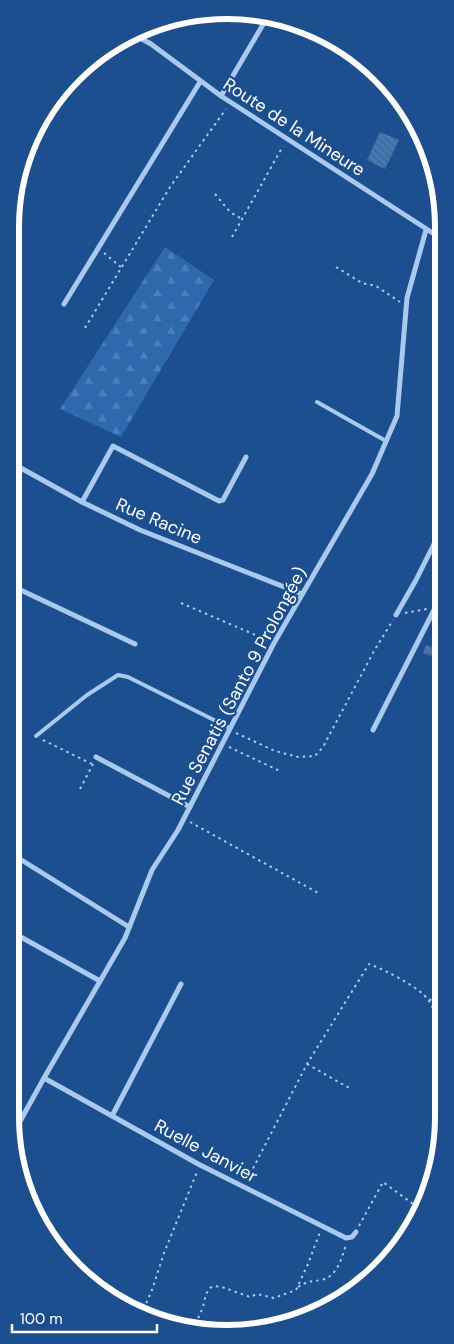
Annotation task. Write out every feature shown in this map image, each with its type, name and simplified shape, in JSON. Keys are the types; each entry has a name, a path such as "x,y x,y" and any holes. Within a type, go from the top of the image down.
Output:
{"street":[{"path":"221,96 264,22"},
{"name":"Route de la Mineure","path":"140,38 231,103 435,235"},
{"path":"64,304 200,82"},
{"name":"Rue Senatis (Santo 9 Prolongée)","path":"19,1123 125,938 152,870 184,819 274,643 372,474 397,416 407,298 426,230"},
{"path":"82,502 113,446 220,501 223,500 246,457"},
{"name":"Rue Racine","path":"19,467 82,502 140,530 302,594"},
{"path":"396,615 435,542"},
{"path":"19,589 136,644"},
{"path":"373,730 435,608"},
{"path":"96,757 190,807"},
{"path":"19,858 129,927"},
{"path":"19,936 100,981"},
{"path":"112,1116 181,984"},
{"name":"Ruelle Janvier","path":"44,1078 200,1165 342,1237 348,1238"},
{"path":"348,1238 352,1237 356,1232"}],"lane":[{"path":"317,402 386,441"},
{"path":"36,736 88,695 118,675 128,677 230,729"}],"path":[{"path":"85,328 170,187 231,103"},
{"path":"232,237 287,139"},
{"path":"215,194 230,212 242,219"},
{"path":"99,248 122,268"},
{"path":"336,267 362,283 376,286 406,306"},
{"path":"181,603 274,643"},
{"path":"230,729 275,751 298,756 315,756 323,747 374,651 396,615 435,608"},
{"path":"36,736 92,764"},
{"path":"222,744 282,772"},
{"path":"80,789 96,757"},
{"path":"184,819 320,894"},
{"path":"244,1186 307,1064 369,964 382,969 418,990 428,1000 435,1014"},
{"path":"428,1000 435,999"},
{"path":"307,1064 351,1088"},
{"path":"144,1308 200,1165"},
{"path":"356,1232 383,1182 415,1206"},
{"path":"296,1288 308,1264 322,1227"},
{"path":"196,1322 203,1308 206,1294 214,1286 222,1286 250,1297 258,1294 274,1298 294,1291 307,1282 320,1280 332,1275 337,1270 348,1238"}],"green space":[{"path":"165,247 214,280 121,437 60,409"}],"building":[{"path":"380,132 399,140 385,169 367,160"},
{"path":"426,645 435,649 435,657 423,653"}]}
